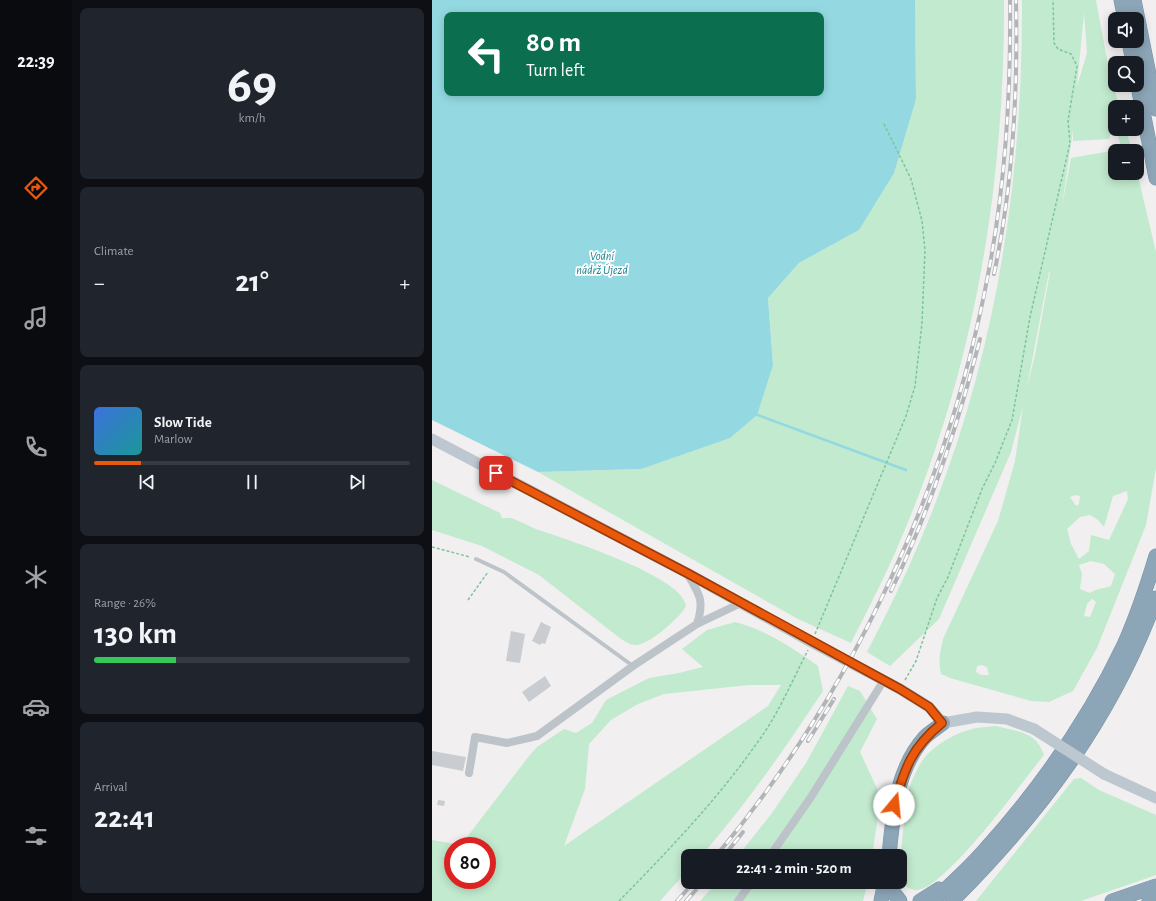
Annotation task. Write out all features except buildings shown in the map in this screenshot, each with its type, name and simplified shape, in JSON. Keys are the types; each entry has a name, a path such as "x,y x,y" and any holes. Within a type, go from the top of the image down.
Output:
{"highway":[{"path":"1121,0 1124,12"},
{"path":"1134,0 1156,109"},
{"path":"1139,92 1156,178"},
{"path":"952,901 988,856 1039,784 1074,734 1101,690 1124,644 1144,594 1156,556"},
{"path":"933,901 988,856 1029,819 1083,745 1111,698 1136,650 1156,598"},
{"path":"890,849 894,805 905,768 925,737 942,723"},
{"path":"920,901 930,896 988,856"},
{"path":"962,901 988,856"},
{"path":"1112,901 1156,886"},
{"path":"881,901 884,889"},
{"path":"891,889 900,901"},
{"path":"1148,901 1156,898"}],"street":[{"path":"432,439 687,573 811,642 884,680 929,707 942,723 977,717 1007,719 1034,729 1104,774 1156,798"},
{"path":"687,573 701,598 701,611 696,624"},
{"path":"469,773 474,737 507,743 537,736 634,666 696,624 742,603"},
{"path":"775,849 811,798 884,680"},
{"path":"738,901 747,889"}],"lane":[{"path":"476,559 504,572 634,666"}],"path":[{"path":"900,689 916,661 937,598 948,577 982,489 998,456 1012,420 1030,317 1070,143 1068,121 1077,66 1071,54 1058,49 1054,43 1053,0"},
{"path":"618,901 691,824 757,743 782,702 811,642 906,416 915,386 922,323 925,250 922,221 911,179 883,122"},
{"path":"432,547 476,559"},
{"path":"468,600 492,566"}],"green space":[{"path":"915,0 1004,0 1003,69 999,137 981,272 967,339 949,405 928,470 903,534 885,575 851,643 798,619 538,472 641,469 773,365 768,298 799,263 859,230 916,99"},
{"path":"1022,0 1096,0 1108,65 1108,92 1115,92 1118,100 1108,100 1108,136 1110,136 1109,139 1073,141 1073,130 1062,206 1071,158 1108,151 1108,180 1139,180 1156,252 1156,468 1146,525 1097,648 1073,691 1049,702 1031,701 950,678 941,674 940,665 940,652 943,639 998,521 1015,461 1023,406 1011,452 939,619 890,666 867,652 895,597 920,541 946,476 967,410 985,343 999,276 1010,208 1017,139 1021,70","holes":["1084,13 1087,53 1077,86","1049,272 1035,355 1027,387","1127,491 1128,499 1109,540 1091,535 1089,551 1079,559 1071,544 1067,529 1080,517 1090,515 1098,520 1104,527 1113,496","1075,495 1080,496 1079,504 1076,506 1070,497","1091,561 1104,564 1115,574 1111,586 1098,589 1090,593 1080,589 1082,574 1079,565","1092,599 1096,602 1090,617 1084,616 1087,604","982,665 987,667 989,675 981,675 976,672 977,666"]},
{"path":"1118,136 1128,136 1130,144 1120,144"},
{"path":"432,480 500,513 502,518 515,519 538,530 575,542 623,561 646,572 666,583 680,595 686,606 678,617 656,636 641,644 633,645 628,643 539,575 482,546 432,530"},
{"path":"735,622 769,635 789,646 818,666 823,691 780,755 734,817 707,849 681,849 681,878 660,901 432,901 432,840 444,842 444,889 496,889 496,837 467,837 529,756 537,747 564,729 576,733 592,723 606,700 649,678 703,667 682,649 707,630","holes":["749,685 781,685 768,706 564,846 585,789 589,744 611,720 638,704 664,694"]},
{"path":"848,686 860,691 877,719 860,752 881,797 873,849 744,849 772,813 806,763"},
{"path":"996,726 1019,731 1036,741 1041,747 1044,755 984,831 947,871 931,884 918,890 908,888 907,849 901,849 908,793 918,767 929,753 940,744 963,732"},
{"path":"1081,778 1099,790 1156,815 1156,875 1081,901 976,901 1074,779"},
{"path":"711,889 866,889 863,901 700,901"}],"water":[{"name":"Vodní nádrž Újezd","path":"432,0 915,0 916,99 894,173 859,230 799,263 768,298 773,365 757,415 730,438 641,469 538,472 432,420"}],"waterway":[{"path":"755,414 906,470"}],"railway":[{"path":"721,849 767,791 813,723 854,651 891,578 923,502 951,424 973,345 990,264 1000,198 1004,165 1010,66 1010,0"},
{"path":"994,274 1006,206 1013,138 1016,69 1016,0"},
{"path":"891,591 918,530 942,467 980,339"},
{"path":"808,741 834,699"},
{"path":"730,849 743,832"},
{"path":"677,901 688,889"},
{"path":"686,901 697,889"}],"route":[{"path":"496,473 687,573 811,642 900,689 929,707 942,723 925,737 905,768 894,805"}]}
